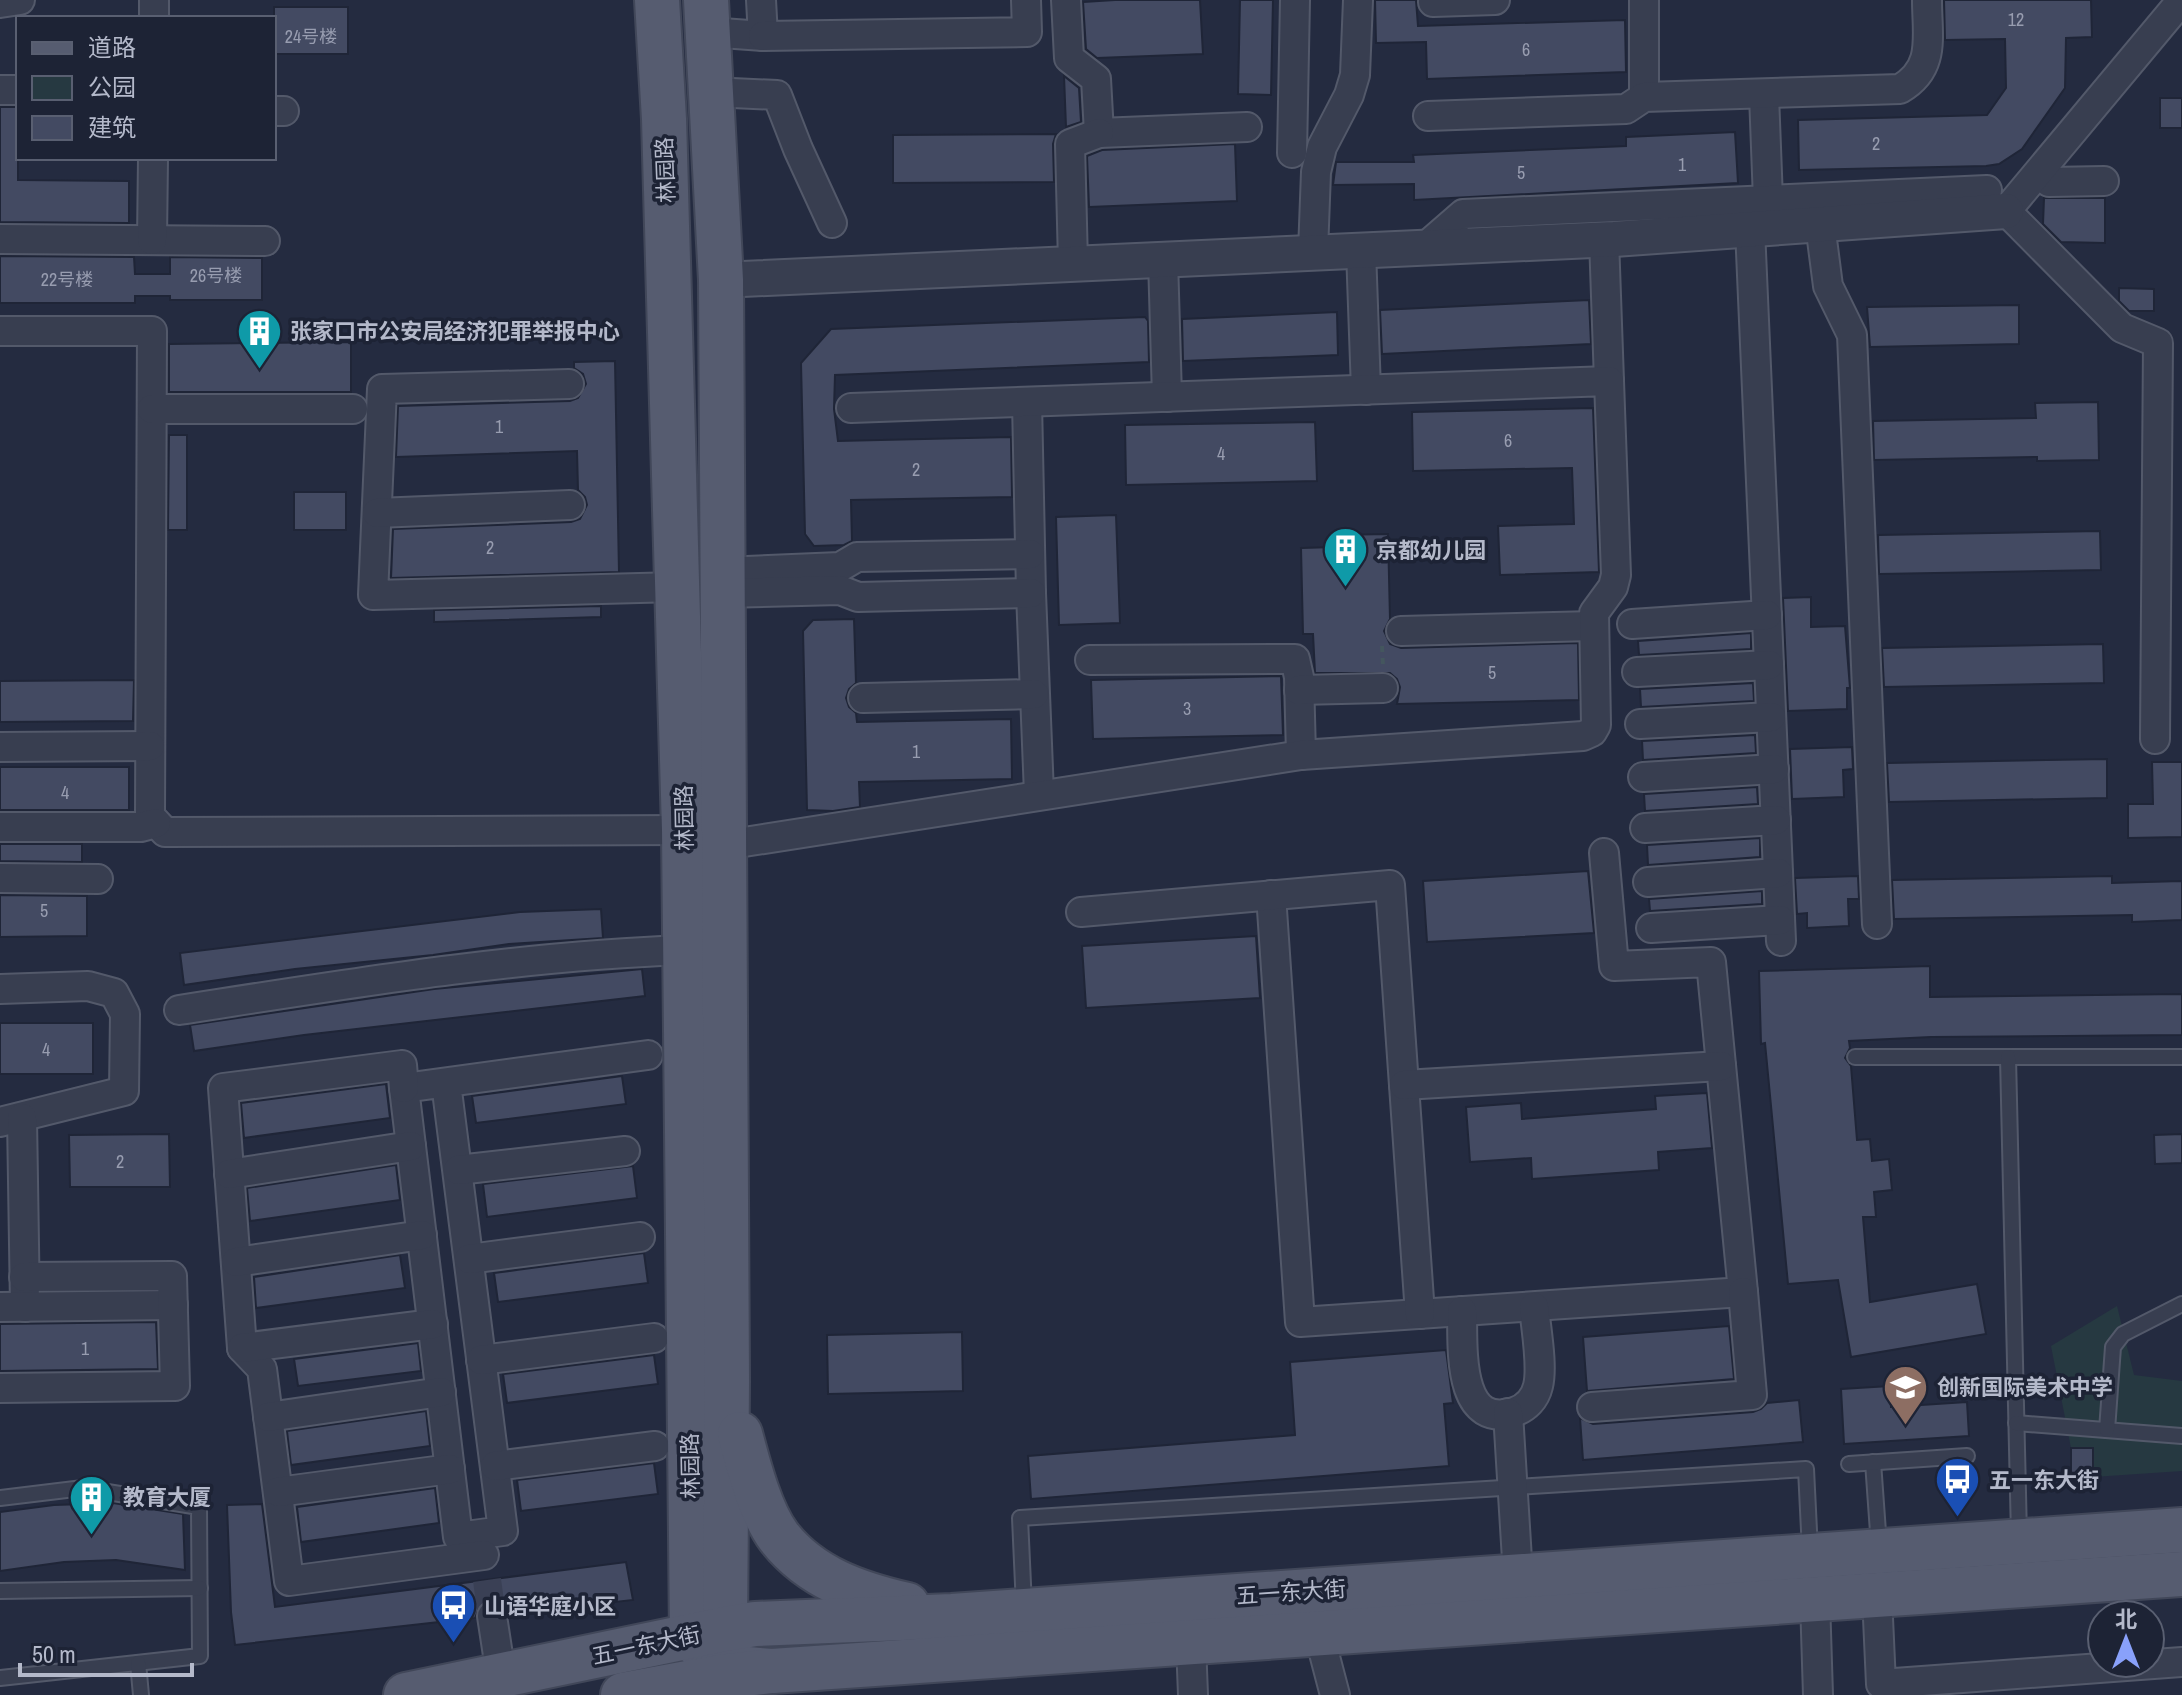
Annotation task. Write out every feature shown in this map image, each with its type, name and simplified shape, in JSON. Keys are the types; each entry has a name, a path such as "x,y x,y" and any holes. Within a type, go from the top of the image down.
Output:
{"main road":[{"name":"林园路","path":"657,0 664,119 708,1633"},
{"name":"林园路","path":"707,16 721,280 727,1382 708,1633"},
{"path":"727,1382 753,1482 779,1536 813,1569 861,1595 952,1616"},
{"name":"五一东大街","path":"406,1695 755,1624 952,1616 2182,1530"},
{"name":"五一东大街","path":"623,1695 772,1671 2182,1574"},
{"path":"708,1633 709,1657 722,1666 772,1671"}],"street":[{"path":"0,3 20,0"},
{"path":"761,0 763,36"},
{"path":"707,16 763,36 1027,32 1026,0"},
{"path":"1066,0 1069,58 1096,79 1099,133"},
{"path":"1292,153 1295,0"},
{"path":"1313,252 1316,172 1322,147 1349,95 1355,75 1358,0"},
{"path":"1433,2 1495,0"},
{"path":"1644,0 1644,97"},
{"path":"1428,116 1626,109 1644,97 1900,89 1914,81 1923,70 1927,0"},
{"path":"721,280 1604,239 1820,224 1996,201 2061,145 2182,0"},
{"path":"711,92 777,95 832,223"},
{"path":"1764,95 1768,200"},
{"path":"1073,263 1070,144 1099,133 1247,127"},
{"path":"2049,182 2093,181 2061,145"},
{"path":"152,240 153,160"},
{"path":"1425,247 1463,214 1768,200 1996,201 2122,328 2170,343 2170,533 2155,739"},
{"path":"1820,224 1828,286 1852,335 1877,924"},
{"path":"1651,928 1781,931 1750,229"},
{"path":"0,239 265,241"},
{"path":"725,845 1301,755 1583,736 1592,732 1598,714 1594,626 1597,606 1613,587 1616,575 1604,239"},
{"path":"1361,250 1366,390"},
{"path":"1163,259 1167,397"},
{"path":"0,331 152,331 150,816 165,832 684,830"},
{"path":"851,408 1609,381"},
{"path":"569,384 382,389 373,595 677,587"},
{"path":"1027,402 1039,794"},
{"path":"152,409 353,409"},
{"path":"377,513 570,505"},
{"path":"723,583 840,567 857,557 1030,554"},
{"path":"723,583 840,590 858,597 1031,593"},
{"path":"1632,624 1767,615"},
{"path":"1401,631 1594,626"},
{"path":"1090,660 1295,659 1298,666 1301,755"},
{"path":"1637,672 1769,665"},
{"path":"1299,690 1383,688"},
{"path":"863,698 1034,694"},
{"path":"1640,724 1771,717"},
{"path":"0,747 150,746"},
{"path":"1643,777 1774,769"},
{"path":"1645,828 1776,820"},
{"path":"0,827 141,827 156,823"},
{"path":"1592,1407 1752,1395 1711,962 1614,966 1604,853"},
{"path":"1648,882 1778,873"},
{"path":"0,878 98,879"},
{"path":"1081,912 1390,885 1420,1314"},
{"path":"1271,895 1300,1322 1743,1292"},
{"path":"179,1010 420,972 623,952 686,950"},
{"path":"0,989 88,986 114,993 125,1014 124,1091 11,1120 24,1277 12,1307 173,1305"},
{"path":"404,1088 648,1055"},
{"path":"446,1083 503,1531 484,1556 289,1581 262,1369 242,1348 223,1088 402,1065 458,1537 484,1556"},
{"path":"1404,1085 1721,1066"},
{"path":"229,1174 411,1146"},
{"path":"458,1170 625,1151"},
{"path":"236,1262 422,1235"},
{"path":"469,1259 640,1237"},
{"path":"0,1388 175,1386 172,1276 24,1277"},
{"path":"1462,1311 1465,1378 1469,1394 1486,1410 1508,1413 1529,1403 1539,1382 1534,1307"},
{"path":"242,1348 433,1324"},
{"path":"481,1360 654,1338"},
{"path":"268,1417 441,1392"},
{"path":"1508,1413 1518,1576"},
{"path":"495,1466 655,1446"},
{"path":"278,1492 450,1469"},
{"path":"1877,1596 1881,1684 2182,1662"},
{"path":"1815,1600 1818,1695"},
{"path":"492,1616 501,1675"},
{"path":"1319,1634 1335,1695"},
{"path":"1191,1643 1193,1695"}],"lane":[{"path":"1855,1057 2182,1057"},
{"path":"2008,1057 2019,1541"},
{"path":"2107,1430 2113,1347 2123,1334 2182,1304"},
{"path":"2016,1423 2182,1436"},
{"path":"1849,1464 1967,1456"},
{"path":"1873,1462 1880,1551"},
{"path":"1025,1611 1020,1518 1806,1469 1810,1555"},
{"path":"0,1498 83,1488 199,1507 200,1588 200,1656 0,1678"},
{"path":"0,1591 200,1588"},
{"path":"138,1663 141,1695"}],"path":[{"path":"1383,688 1382,641 1401,639 1401,631"}],"green space":[{"path":"2117,1306 2134,1375 2182,1381 2182,1471 2093,1477 2093,1448 2071,1448 2051,1346"}],"building":[{"path":"1200,0 1203,54 1097,58 1086,49 1083,2"},
{"path":"1240,0 1273,0 1271,95 1238,94"},
{"path":"1375,0 1416,0 1418,26 1625,20 1626,72 1427,79 1426,42 1376,43"},
{"path":"1944,0 2091,0 2092,37 2066,38 2065,88 2022,149 1999,164 1986,166 1799,170 1798,120 1987,115 2006,88 2005,39 1945,40"},
{"path":"274,7 348,7 348,54 276,54"},
{"path":"1064,76 1079,88 1081,122 1066,127"},
{"path":"2160,98 2182,98 2182,128 2160,128"},
{"path":"0,107 16,107 18,180 129,181 129,223 0,222"},
{"path":"1735,132 1738,183 1414,200 1414,184 1333,185 1336,162 1414,162 1413,155 1626,146 1626,137"},
{"path":"1056,134 1053,144 1054,182 893,183 893,135"},
{"path":"1235,144 1237,201 1089,207 1087,156 1102,150"},
{"path":"2044,198 2105,198 2105,243 2061,242 2043,224"},
{"path":"0,256 134,257 135,274 170,274 170,257 262,258 262,300 170,300 170,296 135,296 135,303 0,303"},
{"path":"2119,288 2154,289 2154,311 2129,311 2119,301"},
{"path":"1589,300 1591,344 1382,354 1380,310"},
{"path":"2019,305 2019,344 1870,347 1867,307"},
{"path":"1337,312 1338,355 1183,361 1182,319"},
{"path":"1145,317 1148,321 1149,362 835,375 834,409 838,441 1011,437 1012,497 851,500 852,541 844,545 814,546 805,534 801,363 831,329"},
{"name":"张家口市公安局经济犯罪举报中心","path":"351,342 351,392 169,392 169,344"},
{"path":"615,361 619,572 391,578 393,529 571,522 580,519 587,505 585,497 578,490 577,451 396,457 398,406 570,401 578,398 586,384 583,374 574,368 574,362"},
{"path":"2098,402 2099,460 2037,461 2037,457 1874,460 1873,421 2036,418 2035,403"},
{"path":"1593,408 1599,572 1500,575 1498,526 1574,524 1572,468 1413,471 1412,412"},
{"path":"1315,422 1317,481 1126,485 1125,425"},
{"path":"169,435 187,435 187,530 168,530"},
{"path":"294,492 346,492 346,530 294,530"},
{"path":"1116,515 1120,623 1059,625 1056,517"},
{"path":"2100,531 2101,570 1879,574 1878,535"},
{"path":"1388,534 1390,619 1384,631 1390,644 1401,648 1578,643 1579,700 1397,704 1400,687 1390,673 1315,673 1313,634 1303,634 1301,548 1334,547 1334,535"},
{"path":"1811,597 1811,627 1845,626 1850,688 1847,688 1847,709 1788,711 1783,598"},
{"path":"601,606 601,617 434,622 434,610"},
{"path":"854,619 856,683 849,689 846,698 849,707 856,713 857,722 1011,719 1012,779 859,782 860,807 833,811 807,810 803,631 813,620"},
{"path":"1751,633 1751,649 1639,655 1638,641"},
{"path":"2103,644 2104,683 1884,687 1882,648"},
{"path":"1281,676 1283,735 1093,739 1091,680"},
{"path":"134,680 133,721 0,722 0,681"},
{"path":"1753,683 1754,701 1641,707 1640,689"},
{"path":"1755,735 1756,753 1643,760 1642,741"},
{"path":"1852,747 1853,769 1843,770 1844,797 1792,799 1790,749"},
{"path":"2107,759 2107,798 1889,802 1887,763"},
{"path":"2152,762 2182,762 2182,837 2128,838 2128,804 2153,804"},
{"path":"0,767 129,767 129,810 0,810"},
{"path":"1757,787 1758,804 1645,811 1644,794"},
{"path":"1760,838 1760,857 1648,865 1647,845"},
{"path":"0,844 82,844 82,862 0,861"},
{"path":"1588,871 1594,933 1427,942 1423,881"},
{"path":"1858,876 1859,899 1848,899 1849,926 1807,928 1807,913 1797,914 1795,878"},
{"path":"2112,876 2112,883 2182,881 2182,920 2132,922 2132,915 1894,919 1892,880"},
{"path":"1762,891 1762,904 1650,911 1649,899"},
{"path":"0,895 87,896 87,936 0,937"},
{"path":"601,909 603,938 509,944 184,985 180,953 520,912"},
{"path":"1256,936 1260,998 1086,1008 1082,946"},
{"path":"1930,966 1930,997 2182,994 2182,1035 1931,1037 1849,1041 1850,1048 1845,1058 1851,1066 1857,1140 1870,1139 1872,1161 1889,1159 1892,1190 1874,1192 1876,1217 1863,1217 1870,1302 1977,1284 1986,1334 1851,1357 1838,1280 1788,1284 1765,1043 1761,1044 1759,971"},
{"path":"642,969 645,996 304,1035 194,1051 190,1025 434,989"},
{"path":"0,1023 93,1023 93,1074 0,1074"},
{"path":"622,1076 626,1104 476,1123 472,1096"},
{"path":"386,1084 390,1118 244,1138 241,1103"},
{"path":"1707,1093 1712,1148 1658,1152 1659,1170 1532,1179 1531,1158 1470,1162 1466,1107 1521,1103 1522,1119 1656,1109 1655,1096"},
{"path":"169,1134 170,1187 70,1187 69,1135"},
{"path":"2182,1134 2182,1163 2155,1164 2154,1135"},
{"path":"396,1165 400,1200 250,1221 247,1188"},
{"path":"633,1166 637,1198 487,1217 483,1184"},
{"path":"644,1253 648,1283 498,1302 494,1273"},
{"path":"400,1255 405,1288 256,1308 254,1277"},
{"path":"156,1322 158,1369 0,1371 0,1324"},
{"path":"1729,1326 1734,1379 1587,1391 1583,1337"},
{"path":"962,1332 963,1391 828,1394 827,1335"},
{"path":"418,1343 421,1371 298,1386 294,1359"},
{"path":"1446,1350 1453,1403 1444,1404 1449,1466 1031,1499 1028,1456 1295,1435 1290,1362"},
{"path":"654,1355 658,1384 507,1403 503,1374"},
{"path":"1890,1386 1891,1407 1967,1402 1969,1436 1844,1444 1841,1389"},
{"path":"1799,1400 1803,1442 1583,1460 1580,1418 1593,1424 1753,1412 1767,1403"},
{"path":"426,1411 430,1446 291,1465 287,1431"},
{"path":"2071,1448 2093,1448 2093,1477 2071,1477"},
{"path":"654,1463 658,1494 521,1511 517,1480"},
{"path":"435,1488 439,1523 301,1542 297,1507"},
{"name":"教育大厦","path":"113,1503 183,1514 185,1570 116,1560 64,1562 0,1571 0,1512 54,1505"},
{"path":"262,1504 275,1607 626,1562 633,1600 509,1614 505,1605 490,1599 481,1603 475,1618 235,1645 227,1505"}],"tunnel":[{"path":"487,1580 492,1616"}],"place":[{"name":"张家口市公安局经济犯罪举报中心","path":"259,370"},
{"name":"京都幼儿园","path":"1345,589"},
{"name":"创新国际美术中学","path":"1906,1426"},
{"name":"五一东大街","path":"1958,1519"},
{"name":"教育大厦","path":"92,1536"},
{"name":"山语华庭小区","path":"453,1645"}]}
